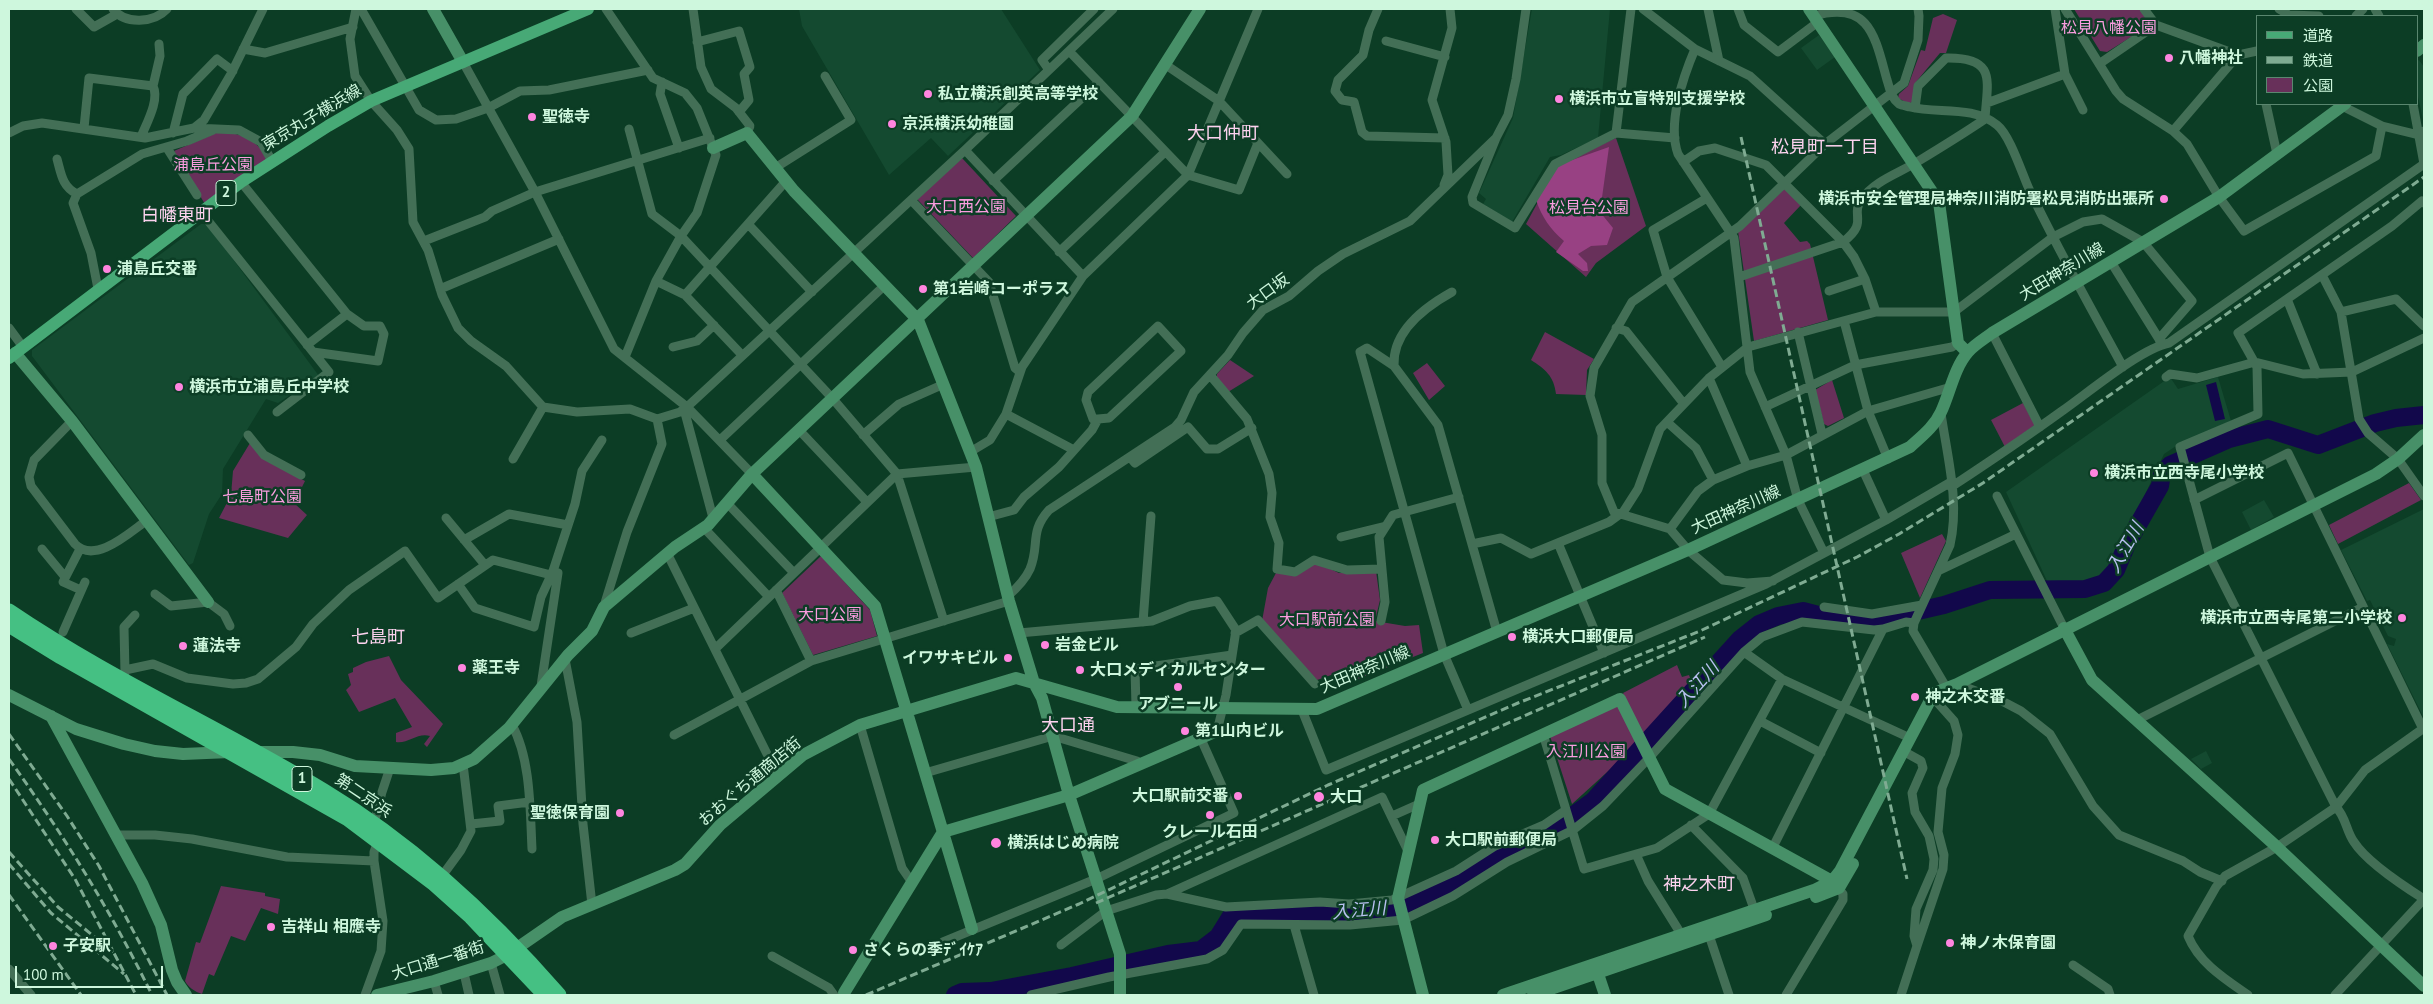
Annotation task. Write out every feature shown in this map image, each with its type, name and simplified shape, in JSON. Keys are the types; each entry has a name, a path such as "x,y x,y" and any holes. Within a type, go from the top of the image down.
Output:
{"highway":[{"name":"第二京浜","path":"9,611 125,675 324,791 374,824 442,876 480,910 545,995"},
{"name":"第二京浜","path":"9,625 61,658 315,799 378,841 512,951 559,995"}],"main road":[{"name":"東京丸子横浜線","path":"16,352 272,160 371,101 463,62 562,14 588,9"}],"street":[{"path":"76,9 94,27 115,11 127,20 148,19 167,9"},
{"path":"194,128 204,120 232,71 263,9"},
{"path":"356,9 352,27 350,55 355,76 371,101 397,130 409,149 413,222 424,241 440,289 458,328 471,342 506,366 543,407 577,412 630,409 657,419 685,408 965,150 1114,9"},
{"path":"361,9 419,110 436,120 456,119 488,108 520,91 549,90 648,70"},
{"path":"433,9 535,192 614,349 720,440 875,606 972,930"},
{"path":"606,9 653,78 685,93 697,108 716,155 697,213 681,236 656,280 624,357"},
{"path":"693,9 701,67 711,89 739,112 750,126 747,133"},
{"path":"1049,70 1042,60 1094,9"},
{"path":"970,452 990,440 1006,414 1020,372 1083,276 1188,175 1258,9"},
{"path":"1378,9 1369,30 1363,55 1338,80 1335,91 1342,100 1354,102 1362,132 1367,136 1445,138"},
{"path":"1442,188 1448,175 1445,138 1432,100 1452,28 1450,9"},
{"name":"大口坂","path":"1008,598 1020,586 1030,569 1036,533 1042,518 1049,510 1175,427 1181,420 1194,392 1263,310 1289,296 1318,271 1343,254 1401,227 1496,138 1508,115 1526,9"},
{"path":"1616,132 1630,9"},
{"path":"1643,9 1695,49 1726,62 1750,76 1825,144"},
{"path":"1708,9 1726,62"},
{"path":"1738,9 1741,25 1778,52 1813,16 1850,10 1862,20 1876,38 1891,95 1899,104 1914,108 1970,112 1998,126 2013,151 2028,188 2053,237 2123,367"},
{"path":"1773,581 1747,583 1723,580 1688,550 1670,529 1614,512 1603,490 1602,435 1590,396 1594,368 1632,302 1731,232 1785,184 1825,144 1904,84 1918,40 1920,16 1918,9"},
{"path":"2055,9 2065,74 2083,110"},
{"path":"2065,9 2116,91 2123,99 2173,131 2187,144 2219,197 2244,232 2376,156 2382,126"},
{"path":"2144,9 2156,25 2238,55 2256,54"},
{"path":"604,607 667,553 704,528 752,474 918,320 1132,116 1166,65 1198,10"},
{"path":"1765,407 1855,365 1952,347 1963,348 1954,312 1942,211 1939,202 1813,16"},
{"path":"2099,64 2156,25"},
{"path":"243,49 265,53 352,27"},
{"path":"697,42 739,31 750,67 744,74 749,100 739,112"},
{"path":"1386,40 1445,57"},
{"path":"141,137 152,109 153,86 160,56 160,44"},
{"path":"1695,49 1683,77 1675,138 1678,154 1734,238 1750,372 1786,455 1798,500 1824,553"},
{"path":"1069,51 1188,175 1239,190 1258,143"},
{"path":"2173,131 2238,55"},
{"path":"173,132 183,94 217,58 232,71"},
{"path":"1914,108 1918,86 1946,58 1962,58 1983,69 1989,80 1986,119"},
{"path":"1166,65 1219,101 1288,174"},
{"path":"1987,104 2065,74"},
{"path":"776,168 851,120 825,76"},
{"path":"84,128 89,78 153,86"},
{"path":"662,82 660,94 678,148"},
{"path":"993,181 1099,82"},
{"path":"2266,105 2277,154"},
{"path":"2343,105 2382,126 2422,133"},
{"name":"大田神奈川線","path":"1034,683 1118,707 1317,709 1688,550 1888,459 1910,447 1931,429 1941,413 1963,348 1992,333 2219,197 2343,105"},
{"path":"2160,342 2169,343 2424,164 2422,133 2413,105"},
{"path":"1739,277 1843,242 1856,231 1861,199 1880,182 1986,119"},
{"path":"9,133 23,126 42,123 141,137 194,128 239,130 261,142 272,160"},
{"path":"98,290 91,253 73,203 77,194 142,154 167,148 217,129"},
{"path":"629,129 652,214 681,236 833,399 897,474 944,621"},
{"path":"1496,138 1472,197 1474,203 1515,228 1555,164 1616,132 1675,138"},
{"path":"424,241 485,217 492,211 535,192 678,148 711,143 747,133"},
{"path":"747,133 786,181 918,320 976,467 1008,598 1034,683 1042,698 1069,795 1106,911 1120,967 1120,995"},
{"path":"167,148 196,192"},
{"path":"1683,162 1699,151 1714,148 1723,149 1766,165 1843,242 1854,257 1865,279 1876,312"},
{"path":"965,150 1083,276"},
{"path":"1059,252 1165,152"},
{"path":"57,159 62,179 68,190 77,194"},
{"path":"685,295 711,268 786,181"},
{"path":"242,182 347,314 364,326 380,326 384,334 378,361 310,348"},
{"path":"1707,198 1653,230 1667,277 1722,367"},
{"path":"911,200 989,282 1015,368 1020,372"},
{"path":"2335,995 2424,899 2379,866 2355,844 2342,813 2336,807 2210,557 2180,447 2245,417 2258,414 2255,362 2238,333 2392,226 2422,201 2424,203"},
{"path":"201,212 328,372 277,412"},
{"path":"1302,710 1326,770 1773,581 1951,484 2040,427 2160,342 2192,301 2143,242 2102,219 2083,222 2053,237 1954,312 1876,312 1748,347 1709,378 1657,435 1638,489 1621,514 1609,522 1531,554 1501,538 1472,544"},
{"path":"748,224 812,292"},
{"path":"440,289 559,239"},
{"path":"2111,262 2160,342"},
{"path":"2322,275 2341,312 2361,423 2368,433 2398,459 2424,496"},
{"path":"1829,291 1865,279"},
{"path":"656,280 685,295 742,355"},
{"path":"720,440 885,285"},
{"path":"1394,366 1395,350 1409,325 1434,301 1452,292"},
{"path":"2287,299 2317,374"},
{"path":"2341,312 2396,299 2424,326"},
{"path":"310,348 347,314"},
{"path":"1844,320 1868,411 1888,459"},
{"path":"673,347 697,341 714,325"},
{"path":"1158,326 1181,351 1109,418 1098,419 1093,419 1086,400 1088,392 1158,326"},
{"path":"9,328 16,352 72,421 208,602 224,614 230,626"},
{"path":"1616,328 1626,331 1684,404"},
{"path":"1798,332 1822,434"},
{"path":"1992,333 2040,427"},
{"path":"2166,377 2170,374 2197,378 2255,362 2303,374 2352,372 2424,338"},
{"path":"1468,710 1444,654 1360,352 1367,348 1394,366 1438,425 1497,632"},
{"path":"1210,375 1252,428 1269,474 1272,494 1270,517 1279,542 1277,569 1295,572 1314,560 1348,570 1381,569"},
{"path":"1709,378 1748,466"},
{"path":"863,434 899,404 944,384"},
{"path":"1670,529 1698,491 1713,480 1748,466 1786,455 1868,411 1951,387"},
{"path":"513,459 543,407"},
{"path":"685,408 714,518"},
{"path":"1941,413 1954,509 1953,532 1950,545 1919,612 1914,634 1951,686 2008,704 2021,711 2050,734 2093,806 2119,835 2183,861 2200,872 2222,880"},
{"path":"1006,414 1074,450"},
{"path":"9,695 76,729 155,751 183,754 255,752 311,754 355,766 430,770 454,768 474,759 512,725 564,659 592,631 604,607 627,532 662,444 657,419"},
{"path":"988,516 1014,510 1024,497 1059,467 1092,430 1098,419"},
{"path":"72,421 34,460 29,478 32,486 80,549 96,551 112,545 146,521"},
{"path":"1667,422 1696,448 1713,480"},
{"path":"1130,457 1135,463 1188,427 1207,449 1218,449 1252,428"},
{"path":"799,430 867,502"},
{"path":"248,435 264,455 301,475"},
{"path":"1906,753 1910,738 1934,701 1951,686 2376,474 2398,459 2424,435"},
{"path":"458,584 475,608 534,627 541,597 552,573 568,525 582,472 602,440"},
{"path":"2194,500 2288,453 2424,728 2364,770 2336,807 2277,847 2250,860 2222,880 2188,936 2197,954 2218,973 2248,995"},
{"path":"715,649 897,474 976,467"},
{"path":"1863,470 1886,520"},
{"path":"1997,496 2092,680 2277,847 2424,986"},
{"path":"1381,621 1385,602 1379,537 1393,515 1459,497"},
{"path":"727,503 794,573"},
{"path":"464,540 509,514 568,525"},
{"path":"1143,622 1151,516"},
{"path":"446,518 485,565"},
{"path":"1341,537 1386,526"},
{"path":"704,528 772,593 811,661"},
{"path":"1938,571 2016,534"},
{"path":"1558,543 1604,653"},
{"path":"42,549 65,577"},
{"path":"62,632 83,586 62,582 80,549"},
{"path":"135,615 124,627 125,675 153,664 187,678 233,684 246,683 258,679 296,646 313,624 349,590 405,551 438,598 492,560 552,573 558,572 541,687"},
{"path":"667,553 778,776"},
{"path":"155,594 171,606 208,602"},
{"path":"674,735 811,661 944,621 1008,598"},
{"path":"772,956 840,995 943,832 1069,795 1216,731 1222,709 1235,633 1231,621 1218,601 1209,601 1152,621 1019,633"},
{"path":"1824,607 1872,614 1919,612"},
{"path":"2137,720 2363,607"},
{"path":"631,633 694,608"},
{"path":"1031,995 1120,967 1207,959 1223,950 1241,924 1350,925 1402,918 1453,896 1507,862 1572,828 1603,806 1744,652 1762,637 1802,622 1874,630 1883,629 1906,622 1919,612"},
{"path":"1235,633 1258,620 1315,684"},
{"path":"1772,849 1883,629"},
{"path":"1744,652 1782,680 1910,738"},
{"path":"1136,707 1135,668 1232,655"},
{"path":"564,659 577,722 583,824 592,905"},
{"name":"おおぐち通商店街","path":"512,951 562,917 671,873 685,864 720,825 802,755 860,725 1016,678 1034,683"},
{"path":"1543,734 1584,869 1657,848 1709,814 1782,680"},
{"path":"1423,995 1398,898 1422,790 1620,699 1665,789 1836,885 1843,900 1786,995"},
{"path":"1836,885 1840,871 1934,701"},
{"path":"1901,995 1943,869 1944,855 1938,832 1942,788 1955,754 1958,735 1954,721 1934,701"},
{"path":"51,716 156,912 172,970 185,994"},
{"path":"1760,721 1821,753"},
{"path":"512,725 522,751 529,802 532,849"},
{"path":"860,725 902,868 911,881"},
{"path":"925,773 1053,736 1137,761 1140,765"},
{"path":"943,942 1096,879 1234,813 1201,739"},
{"path":"1906,753 1921,761 1923,768 1912,793 1915,812 1930,836 1934,859 1933,870 1916,909 1914,936 1917,946"},
{"path":"442,876 461,850 471,831 463,764"},
{"path":"374,824 390,768"},
{"path":"1061,945 1106,911 1127,902 1167,894 1382,797 1408,851"},
{"path":"471,824 500,821 498,806 529,802"},
{"path":"1392,816 1419,804"},
{"path":"1167,894 1226,907 1320,902 1350,904 1398,898 1456,870 1495,846 1544,824 1566,810"},
{"path":"1691,825 1742,878 1754,910"},
{"path":"116,835 155,834 287,857 374,861"},
{"path":"365,995 382,951 383,921 374,861 374,852 378,841"},
{"path":"1636,854 1648,881 1681,934"},
{"path":"1503,995 1542,991 1681,934 1708,930 1754,910 1814,890 1836,885"},
{"path":"1596,969 1836,885"},
{"path":"1294,925 1314,995"},
{"path":"1708,930 1729,995"},
{"name":"大口通一番街","path":"378,995 464,973 491,963 512,951"},
{"path":"491,963 500,995"},
{"path":"2074,965 2108,989 2110,995"},
{"path":"9,969 27,994"},
{"path":"1596,969 1605,995"},
{"path":"464,973 469,995"},
{"path":"434,981 438,995"}],"shaded area":[{"name":"私立横浜創英高等学校","path":"799,9 1001,9 1040,70 948,156 931,138 889,175 802,26"},
{"name":"横浜市立盲特別支援学校","path":"1532,9 1610,9 1598,138 1561,155 1550,157 1512,222 1483,204 1486,199 1479,193 1513,118"},
{"path":"1819,35 1835,57 1817,70 1801,48"},
{"path":"2418,60 2424,67 2424,124 2418,97"},
{"name":"横浜市立浦島丘中学校","path":"201,224 207,224 319,376 278,403 266,399 223,469 222,494 209,514 193,563 189,565 32,356 32,350"},
{"name":"横浜市立西寺尾小学校","path":"2170,377 2178,389 2218,377 2231,421 2179,444 2164,454 2109,571 2100,579 2073,585 2048,583 2006,492"},
{"path":"2216,382 2225,419 2215,421 2206,385"},
{"path":"2264,500 2274,517 2251,530 2242,512"},
{"name":"横浜市立西寺尾第二小学校","path":"2424,509 2424,718 2387,644 2394,646 2396,639 2388,636 2370,600 2367,601 2341,550"},
{"path":"2206,751 2212,763 2201,769 2191,759"}],"green space":[{"name":"松見八幡公園","path":"2074,9 2140,9 2149,21 2147,27 2107,52 2100,51"},
{"path":"1943,14 1957,20 1946,53 1940,53 1916,82 1913,101 1909,104 1898,98 1899,94 1908,86 1921,50 1925,51 1933,18"},
{"name":"浦島丘公園","path":"218,132 241,135 253,141 268,159 206,206 174,151"},
{"name":"松見台公園","path":"1616,138 1646,226 1596,263 1586,277 1526,224 1558,165"},
{"path":"1609,147 1600,212 1613,228 1607,245 1591,246 1578,254 1587,263 1588,271 1583,271 1556,252 1564,241 1547,222 1536,200 1558,165"},
{"name":"大口西公園","path":"962,158 1016,216 973,258 917,199"},
{"path":"1785,188 1801,205 1784,223 1800,242 1807,241 1810,244 1828,320 1754,341 1738,231"},
{"path":"1545,332 1594,359 1587,370 1586,395 1556,394 1551,378 1531,360"},
{"path":"1230,360 1254,376 1228,392 1217,379 1217,374"},
{"path":"1427,363 1445,386 1429,400 1413,373"},
{"path":"1832,380 1844,418 1828,426 1824,424 1815,390"},
{"path":"2023,403 2035,425 2005,447 1991,420"},
{"name":"七島町公園","path":"250,443 263,458 305,481 294,503 307,515 288,538 219,518 231,495 233,471"},
{"path":"2409,483 2421,500 2338,544 2329,525"},
{"path":"1942,534 1946,541 1920,598 1901,553"},
{"name":"大口公園","path":"821,556 870,610 877,636 813,655 782,593"},
{"name":"大口駅前公園","path":"1315,562 1339,573 1376,571 1380,600 1375,621 1405,626 1419,625 1423,653 1353,681 1348,669 1317,680 1262,621 1268,588 1276,573"},
{"path":"389,656 401,680 443,724 427,747 424,744 430,736 426,735 396,742 396,733 412,727 395,698 359,712 346,690 351,685 348,674 353,672 353,668 366,662"},
{"path":"1677,665 1682,677 1689,675 1694,689 1645,739 1623,693"},
{"name":"入江川公園","path":"1616,706 1621,709 1638,744 1572,804 1550,736"},
{"path":"221,886 265,893 265,896 280,899 278,914 261,908 245,941 231,936 214,976 209,974 202,994 192,989 185,981 196,942 200,943"}],"waterway":[{"name":"入江川","path":"955,995 962,992 991,991 1072,976 1168,954 1201,950 1218,937 1231,916 1352,914 1403,907 1459,879 1496,855 1553,830 1593,801 1740,639 1759,624 1778,616 1803,611 1826,617 1870,622 1944,605 1990,590 2085,589 2104,583 2116,570 2127,544 2160,486 2162,473 2170,465 2229,439 2268,429 2318,445 2375,423 2396,418 2424,415"}],"railway":[{"path":"1741,137 1907,879"},
{"path":"866,995 1079,904 1328,785 1518,703 1700,631 1857,557 1983,483 2424,177"},
{"path":"1096,903 1705,637"},
{"path":"9,734 67,816 99,866 167,995"},
{"path":"9,759 49,816 103,903 152,995"},
{"path":"9,779 75,879 136,995"},
{"path":"9,852 58,907 113,952"},
{"path":"9,864 51,913 124,974"},
{"path":"9,895 81,995"}],"place":[{"name":"八幡神社","path":"2169,58"},
{"name":"私立横浜創英高等学校","path":"928,94"},
{"name":"横浜市立盲特別支援学校","path":"1559,99"},
{"name":"聖徳寺","path":"532,117"},
{"name":"京浜横浜幼稚園","path":"892,124"},
{"name":"横浜市安全管理局神奈川消防署松見消防出張所","path":"2164,199"},
{"name":"浦島丘交番","path":"107,269"},
{"name":"第1岩崎コーポラス","path":"923,289"},
{"name":"横浜市立浦島丘中学校","path":"179,387"},
{"name":"横浜市立西寺尾小学校","path":"2094,473"},
{"name":"横浜市立西寺尾第二小学校","path":"2402,618"},
{"name":"横浜大口郵便局","path":"1512,637"},
{"name":"岩金ビル","path":"1045,645"},
{"name":"蓮法寺","path":"183,646"},
{"name":"イワサキビル","path":"1008,658"},
{"name":"薬王寺","path":"462,668"},
{"name":"大口メディカルセンター","path":"1080,670"},
{"name":"アブニール","path":"1178,687"},
{"name":"神之木交番","path":"1915,697"},
{"name":"第1山内ビル","path":"1185,731"},
{"name":"大口駅前交番","path":"1238,796"},
{"name":"大口","path":"1319,797"},
{"name":"聖徳保育園","path":"620,813"},
{"name":"クレール石田","path":"1210,815"},
{"name":"大口駅前郵便局","path":"1435,840"},
{"name":"横浜はじめ病院","path":"996,843"},
{"name":"吉祥山 相應寺","path":"271,927"},
{"name":"神ノ木保育園","path":"1950,943"},
{"name":"子安駅","path":"53,946"},
{"name":"さくらの季ﾃﾞｲｹｱ","path":"853,950"}],"district":[{"name":"大口仲町","path":"1223,134"},
{"name":"松見町一丁目","path":"1825,148"},
{"name":"白幡東町","path":"177,216"},
{"name":"七島町","path":"378,638"},
{"name":"大口通","path":"1068,726"},
{"name":"神之木町","path":"1699,885"}]}
